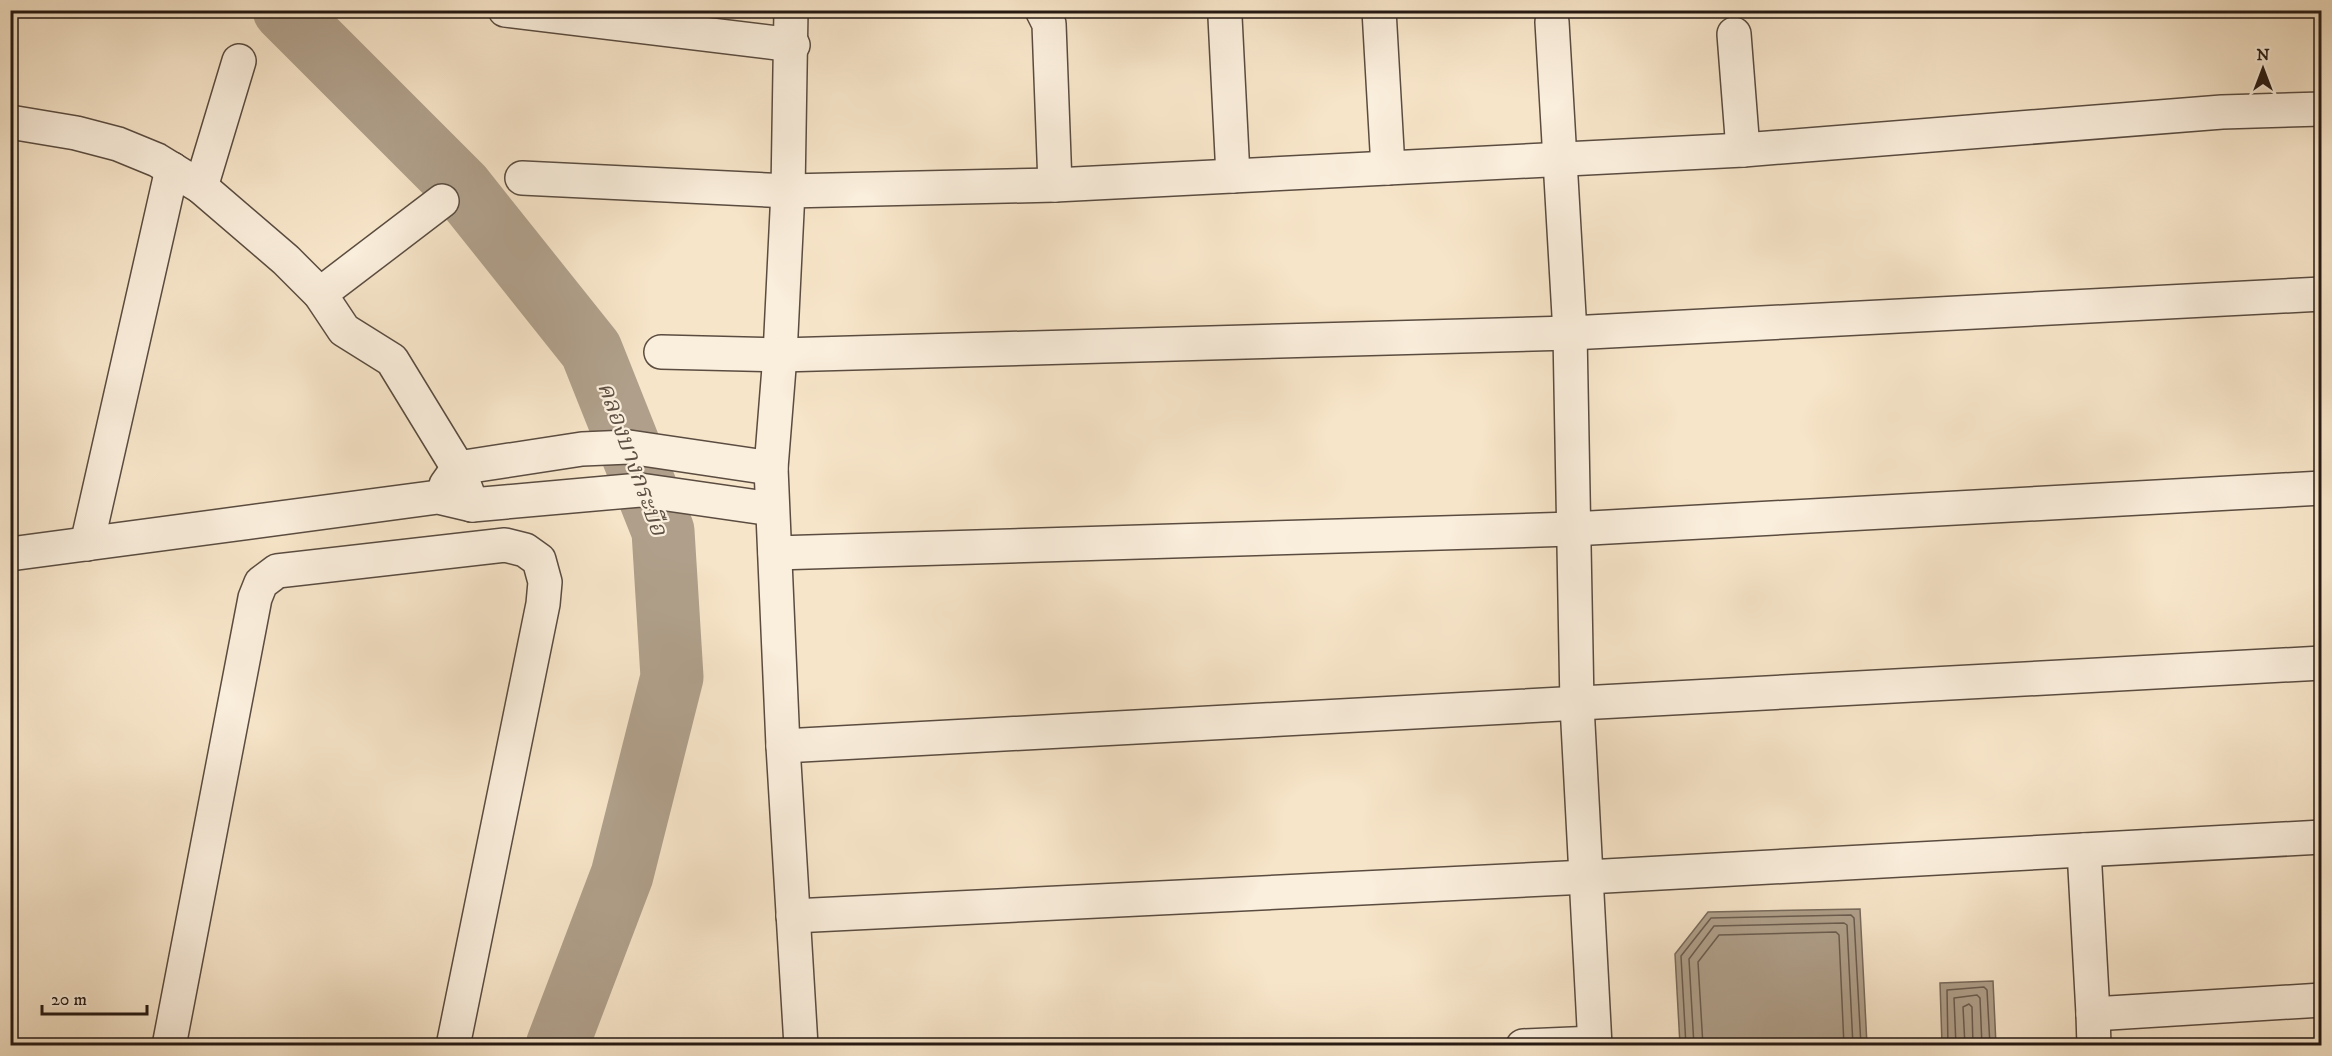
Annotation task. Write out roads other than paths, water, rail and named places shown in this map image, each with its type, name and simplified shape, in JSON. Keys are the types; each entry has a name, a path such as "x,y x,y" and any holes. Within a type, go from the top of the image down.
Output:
{"street":[{"path":"505,10 793,45"},
{"path":"791,10 793,45 788,191 780,355 771,468 783,746 801,1046"},
{"path":"1042,10 1050,24 1055,185"},
{"path":"1379,10 1388,168"},
{"path":"1225,17 1233,176"},
{"path":"1522,1046 1595,1044 1577,705 1570,333 1552,21"},
{"path":"1734,34 1743,150"},
{"path":"201,187 239,61"},
{"path":"522,178 788,191 1055,185 1743,150 2222,112 2322,109"},
{"path":"10,122 76,133 118,144 157,160 201,187 286,260 320,294 344,330 392,360 458,468 472,505"},
{"path":"87,544 172,170"},
{"path":"320,294 442,201"},
{"path":"661,352 780,355 1570,333 2322,294"},
{"path":"438,497 458,468 582,449 629,447 771,468"},
{"path":"775,553 1572,529 2322,488"},
{"path":"10,554 438,497 472,505 640,490 772,509"},
{"path":"169,1046 255,598 261,583 277,571 505,545 525,550 540,560 545,582 544,593 453,1046"},
{"path":"783,746 1577,705 2322,663"},
{"path":"793,916 1587,877 2322,837"},
{"path":"2084,850 2093,1030 2322,1000"}],"water":[{"path":"1860,909 1867,1045 1680,1045 1675,954 1708,912"},
{"path":"1993,981 1996,1045 1942,1045 1940,983"}],"waterway":[{"name":"คลองบางกระบือ","path":"284,10 461,187 591,350 663,531 672,677 622,875 557,1046"}]}
